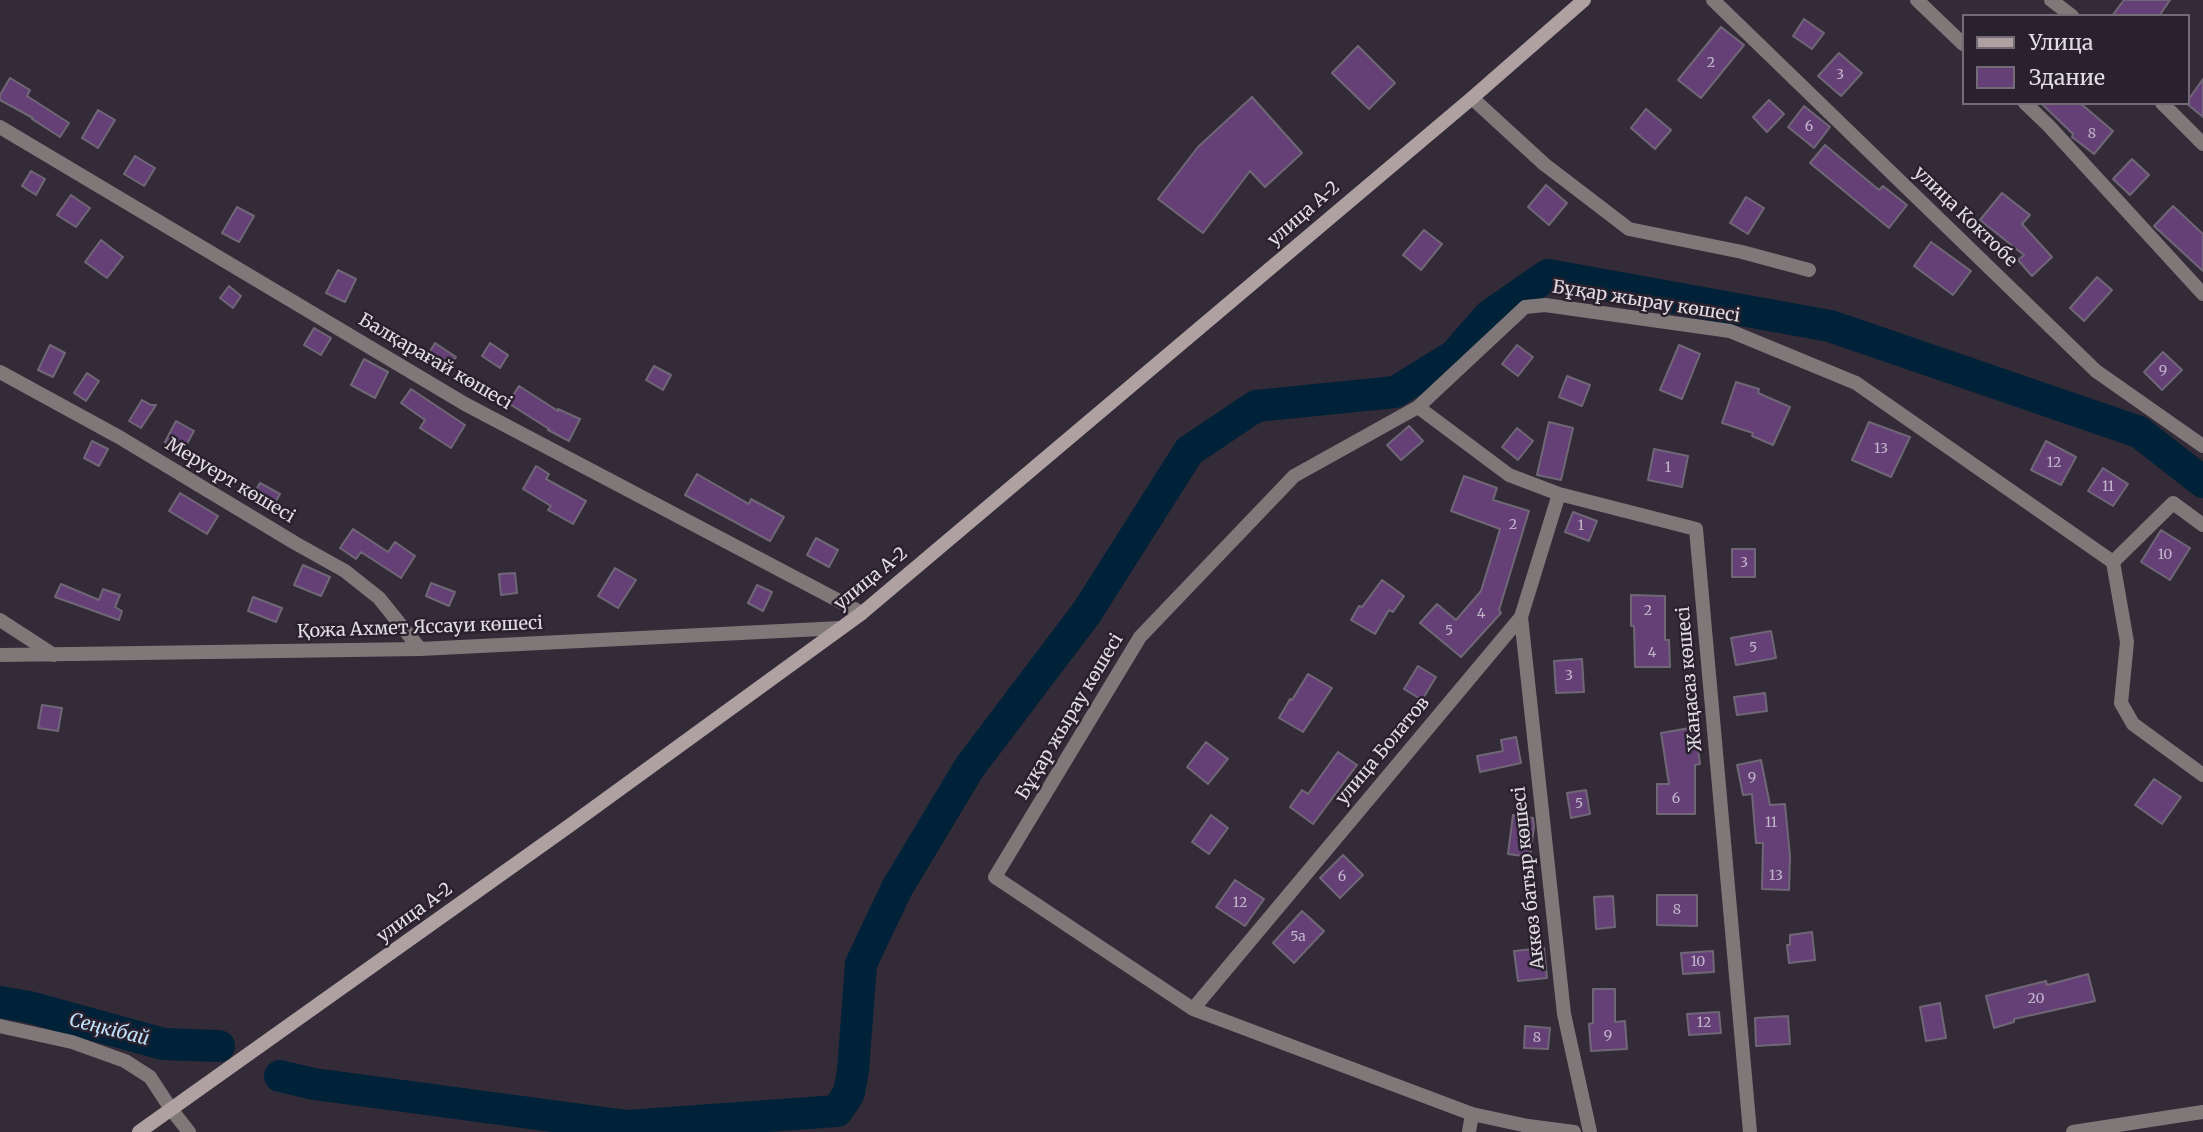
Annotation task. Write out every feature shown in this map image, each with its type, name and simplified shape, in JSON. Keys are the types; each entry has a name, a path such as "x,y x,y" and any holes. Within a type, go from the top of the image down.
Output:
{"main road":[{"name":"улица А-2","path":"139,1132 569,826 862,613 1472,98 1584,0"}],"street":[{"name":"улица Коктобе","path":"1713,0 2096,371 2203,446"},
{"path":"1917,0 1962,43"},
{"path":"2051,0 2069,14"},
{"path":"1472,98 1544,164 1629,229 1742,252 1809,271"},
{"path":"2027,105 2203,294"},
{"path":"2164,105 2203,144"},
{"name":"Балқарағай көшесі","path":"0,127 465,404 862,613"},
{"name":"Бұқар жырау көшесі","path":"1193,1009 995,877 1140,638 1294,476 1418,407 1525,307 1545,305 1730,331 1856,383 2113,562"},
{"name":"Меруерт көшесі","path":"0,372 119,437 345,571 379,598 420,649"},
{"name":"Жаңасаз көшесі","path":"1418,407 1509,475 1559,494 1696,529 1750,1132"},
{"name":"улица Болатов","path":"1193,1009 1521,617 1559,494"},
{"path":"2203,525 2173,503 2113,562 2127,642 2120,703 2133,724 2203,775"},
{"name":"Аккөз батыр көшесі","path":"1521,617 1564,1014 1590,1132"},
{"path":"0,620 55,656"},
{"name":"Қожа Ахмет Яссауи көшесі","path":"0,655 420,649 841,628"},
{"path":"1193,1009 1472,1114 1574,1132"},
{"path":"0,1026 72,1042 125,1060 150,1077 189,1132"},
{"path":"2073,1132 2203,1112"},
{"path":"1469,1132 1472,1114"}],"building":[{"path":"2124,0 2170,0 2160,14 2114,14"},
{"path":"1804,19 1824,33 1812,49 1793,36"},
{"path":"1721,27 1744,45 1701,98 1678,80"},
{"path":"1358,46 1395,83 1369,109 1332,73"},
{"path":"1839,53 1862,73 1841,96 1818,76"},
{"path":"10,78 30,90 27,96 69,123 60,137 0,100"},
{"path":"2203,79 2203,117 2188,105 2189,99"},
{"path":"1252,97 1302,153 1265,187 1250,171 1203,233 1158,199 1198,147"},
{"path":"1769,100 1784,114 1767,132 1753,117"},
{"path":"2043,105 2082,105 2113,131 2094,154 2072,137 2073,134"},
{"path":"1804,106 1830,127 1814,148 1788,127"},
{"path":"1646,109 1671,130 1655,149 1631,128"},
{"path":"98,110 115,120 98,148 82,138"},
{"path":"1825,145 1879,190 1883,186 1907,205 1889,228 1810,163"},
{"path":"135,156 155,168 144,186 124,174"},
{"path":"2132,159 2149,175 2130,195 2113,179"},
{"path":"31,171 45,179 36,195 22,186"},
{"path":"1546,185 1567,203 1549,225 1528,207"},
{"path":"2002,193 2030,215 2022,224 2052,257 2032,276 2018,260 2024,255 1980,220"},
{"path":"71,195 90,208 76,227 57,215"},
{"path":"1746,197 1764,208 1748,234 1730,223"},
{"path":"2173,206 2203,234 2203,271 2154,226"},
{"path":"237,207 254,216 239,242 222,233"},
{"path":"1424,230 1442,244 1421,270 1403,255"},
{"path":"101,240 123,257 107,278 85,262"},
{"path":"1931,242 1971,271 1953,295 1914,266"},
{"path":"338,270 356,279 345,302 326,293"},
{"path":"2097,277 2112,290 2084,321 2070,308"},
{"path":"229,286 241,296 233,308 220,298"},
{"path":"314,328 331,338 321,355 304,345"},
{"path":"435,343 456,357 446,371 426,358"},
{"path":"490,343 508,355 500,368 482,356"},
{"path":"50,345 65,353 53,377 38,370"},
{"path":"1517,345 1533,357 1518,376 1502,364"},
{"path":"1679,345 1700,354 1682,399 1660,390"},
{"path":"2163,352 2182,370 2162,390 2144,372"},
{"path":"364,359 388,372 375,398 351,385"},
{"path":"654,366 671,375 663,390 646,380"},
{"path":"87,373 99,381 86,401 74,393"},
{"path":"1567,376 1590,385 1582,406 1559,397"},
{"path":"1736,382 1759,389 1758,393 1790,407 1773,445 1752,436 1753,433 1722,423"},
{"path":"519,386 558,411 580,419 569,441 508,403"},
{"path":"411,389 465,425 451,448 420,428 425,420 401,403"},
{"path":"142,400 156,405 141,428 129,421"},
{"path":"176,421 194,431 183,451 165,442"},
{"path":"1549,422 1573,428 1561,480 1537,475"},
{"path":"1869,422 1910,437 1891,477 1852,460"},
{"path":"1409,426 1423,441 1401,460 1387,445"},
{"path":"1517,428 1533,441 1518,460 1502,447"},
{"path":"92,441 108,449 99,466 84,458"},
{"path":"2046,441 2076,457 2061,485 2031,470"},
{"path":"1654,449 1688,456 1682,487 1648,480"},
{"path":"536,466 549,474 546,479 586,501 573,524 548,510 551,506 523,489"},
{"path":"2103,468 2128,484 2113,506 2088,491"},
{"path":"697,474 749,504 751,499 784,517 770,541 685,495"},
{"path":"1464,476 1497,488 1493,500 1529,511 1499,610 1501,613 1461,657 1420,623 1437,604 1456,620 1481,591 1500,529 1451,511"},
{"path":"260,483 280,494 272,508 252,497"},
{"path":"180,493 218,516 207,534 169,511"},
{"path":"1573,512 1597,521 1589,541 1565,532"},
{"path":"353,529 388,552 395,542 415,556 401,578 361,552 356,559 340,548"},
{"path":"2161,530 2190,548 2170,580 2141,562"},
{"path":"816,538 838,550 829,567 807,555"},
{"path":"1732,549 1755,549 1755,577 1732,577"},
{"path":"303,565 330,577 321,596 294,585"},
{"path":"615,568 636,580 618,608 598,596"},
{"path":"515,573 517,593 501,595 499,574"},
{"path":"1382,580 1404,596 1393,612 1389,610 1375,634 1351,620 1359,606 1362,607"},
{"path":"431,583 455,592 449,606 426,596"},
{"path":"61,584 99,600 103,589 120,595 115,607 122,611 119,620 55,597"},
{"path":"757,585 772,592 763,611 748,603"},
{"path":"1631,595 1665,596 1665,640 1669,640 1670,667 1635,667"},
{"path":"253,597 282,608 276,622 248,611"},
{"path":"1771,631 1776,658 1736,665 1731,638"},
{"path":"1582,659 1584,692 1556,693 1554,661"},
{"path":"1418,666 1436,677 1422,700 1404,689"},
{"path":"1308,674 1332,688 1303,732 1279,718"},
{"path":"1765,693 1767,711 1737,715 1734,697"},
{"path":"42,705 62,708 58,731 38,728"},
{"path":"1695,727 1700,764 1695,765 1695,814 1657,814 1657,784 1669,784 1661,733"},
{"path":"1516,737 1521,763 1480,772 1477,756 1503,751 1501,740"},
{"path":"1206,742 1228,759 1208,784 1187,767"},
{"path":"1338,752 1357,765 1313,824 1290,807 1302,790 1308,794"},
{"path":"1761,760 1770,805 1785,804 1790,856 1789,890 1762,889 1763,843 1756,843 1752,794 1743,795 1737,765"},
{"path":"2154,779 2181,797 2162,824 2135,805"},
{"path":"1586,790 1590,814 1571,818 1567,793"},
{"path":"1211,815 1228,828 1209,854 1192,842"},
{"path":"1513,815 1533,818 1530,857 1508,854"},
{"path":"1343,855 1363,875 1340,898 1320,878"},
{"path":"1235,880 1264,899 1245,926 1216,907"},
{"path":"1657,895 1697,895 1697,926 1657,925"},
{"path":"1613,896 1615,927 1596,929 1594,897"},
{"path":"1302,911 1324,931 1294,963 1273,943"},
{"path":"1812,932 1815,960 1789,963 1787,945 1790,945 1790,935"},
{"path":"1544,948 1547,978 1518,981 1514,951"},
{"path":"1713,951 1714,972 1683,974 1681,953"},
{"path":"2088,974 2095,1001 2014,1019 2014,1022 1994,1028 1986,996 2046,981 2047,985"},
{"path":"1593,989 1615,989 1615,1022 1625,1021 1627,1049 1591,1051 1589,1024 1593,1023"},
{"path":"1940,1003 1946,1038 1926,1041 1920,1007"},
{"path":"1719,1012 1721,1033 1689,1035 1687,1014"},
{"path":"1788,1016 1790,1044 1756,1046 1755,1018"},
{"path":"1525,1026 1550,1028 1548,1049 1524,1048"}],"waterway":[{"path":"280,1076 314,1084 627,1126 837,1111 849,1093 853,1071 861,964 897,888 969,768 1087,612 1189,451 1256,406 1395,392 1455,355 1489,316 1548,275 1830,326 2139,432 2203,482"},
{"name":"Сеңкібай","path":"0,1002 29,1007 163,1044 219,1046"}]}
